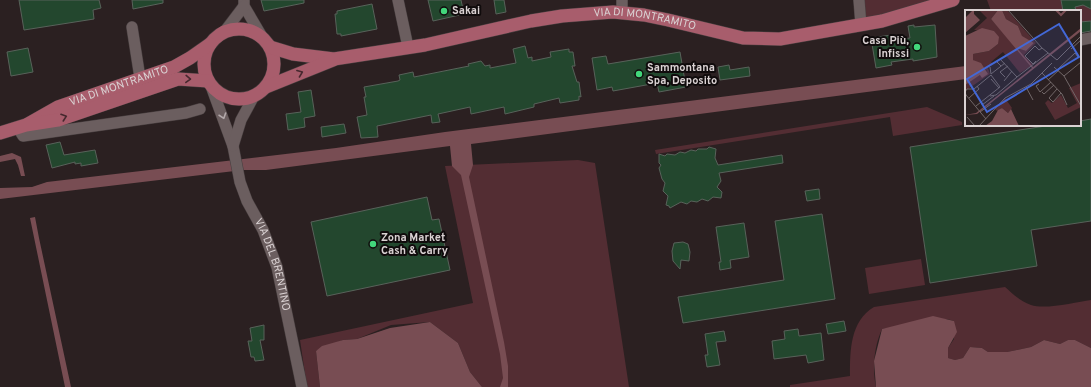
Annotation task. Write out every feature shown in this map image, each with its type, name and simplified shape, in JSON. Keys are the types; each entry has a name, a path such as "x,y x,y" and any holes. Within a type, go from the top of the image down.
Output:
{"main road":[{"name":"VIA DI MONTRAMITO","path":"210,44 203,62 210,84 220,94 231,98 242,99 254,96 266,87 334,59 471,35 531,21 622,6 722,34 759,40 780,39 861,25 903,16 953,0"},
{"name":"VIA DI MONTRAMITO","path":"22,126 58,106 182,63 210,44 225,31 244,29 253,32 267,44 293,54 334,59"},
{"path":"266,87 272,76 274,65 267,44"},
{"name":"VIA DI MONTRAMITO","path":"0,133 22,126 58,120 178,79 210,84"}],"street":[{"path":"398,0 408,47"},
{"path":"859,0 861,25"},
{"path":"225,31 244,3 267,44"},
{"path":"132,27 140,78"},
{"path":"1081,40 1091,38"},
{"name":"VIA DEL BRENTINO","path":"210,84 234,149 240,182 247,201 263,230 277,267 302,387"},
{"name":"VIA DEL BRENTINO","path":"234,149 244,113 254,96"},
{"path":"22,126 23,136 186,113 200,109"}],"shaded area":[{"path":"859,0 953,0 861,25"},
{"path":"987,0 1061,0 1063,10 991,10"},
{"path":"1085,3 1087,7 1091,8 1091,21 1081,22 1081,10 1076,10 1075,7"},
{"path":"965,66 965,79 471,144 473,165 469,177 504,342 508,366 508,387 500,387 503,378 500,354 461,175 452,166 450,146 266,170 243,170 0,199 0,188 32,187 47,182 336,148 445,132"},
{"path":"927,107 962,122 962,125 893,136 890,117 656,154 655,150"},
{"path":"12,153 21,157 25,176 21,176 15,159 0,162 0,156"},
{"path":"578,160 595,163 629,387 482,387 470,372 458,343 430,322 391,325 357,339 343,340 316,351 320,387 307,387 300,340 473,303 445,166"},
{"path":"35,217 71,387 65,387 30,218"},
{"path":"921,259 925,285 869,294 865,268"},
{"path":"1005,287 1023,301 1037,306 1044,307 1091,300 1091,348 1075,340 1068,340 1060,344 1044,340 1031,347 1007,352 988,352 982,348 970,347 963,358 955,360 948,358 948,348 954,339 954,321 947,319 882,329 874,358 876,387 790,387 790,385 850,376 851,347 856,328 866,313 874,307"},
{"path":"933,316 954,321 957,332 948,348 948,358 955,360 963,358 970,347 982,348 988,352 1007,352 1031,347 1044,340 1060,344 1068,340 1075,340 1091,348 1091,387 876,387 874,361 882,329"},
{"path":"430,322 458,343 470,372 482,387 320,387 316,351 322,346 343,340 357,339 390,328"}],"building":[{"path":"19,0 99,0 101,8 93,10 94,19 24,30"},
{"path":"132,0 163,0 163,3 133,9"},
{"path":"261,0 304,0 304,3 264,11"},
{"path":"428,0 461,0 464,14 433,21"},
{"path":"494,0 504,0 506,12 496,14"},
{"path":"1061,0 1091,0 1091,9 1083,5 1075,7 1076,10 1063,10"},
{"path":"372,4 377,29 341,36 341,34 337,34 335,14 337,14 337,11"},
{"path":"1091,21 1091,31 1081,33 1081,22"},
{"path":"914,25 914,27 935,25 937,57 913,61 913,59 891,62 892,65 876,68 871,38 891,35 892,40 910,38 908,26"},
{"path":"525,46 528,58 532,57 532,61 551,57 550,52 569,49 569,52 573,52 575,66 572,66 577,82 579,82 581,97 579,96 579,100 560,103 559,98 534,104 534,107 505,114 504,107 471,114 470,107 438,114 440,122 432,123 431,115 377,126 378,137 361,138 357,117 367,115 364,87 398,81 400,80 399,75 413,72 414,77 469,66 468,64 481,61 485,66 490,65 490,68 516,63 513,49"},
{"path":"28,48 33,72 11,76 7,52"},
{"name":"Sammontana Spa, Deposito","path":"680,52 686,87 659,92 657,83 613,91 612,87 597,90 592,58 606,56 608,64"},
{"path":"729,65 730,70 749,67 750,76 720,80 718,67"},
{"path":"311,90 315,116 304,118 305,127 288,130 286,114 301,112 298,92"},
{"path":"1091,119 1091,221 1031,230 1037,266 930,283 910,147 1046,126 1081,126 1081,121"},
{"path":"344,124 346,133 322,137 321,127"},
{"path":"60,142 64,155 95,150 98,163 81,166 81,163 75,164 75,162 52,168 46,145"},
{"path":"709,147 716,149 715,158 718,165 782,155 783,163 719,173 721,181 717,187 722,192 721,198 713,197 708,201 702,199 697,202 691,201 687,204 681,202 670,208 666,205 668,196 663,191 665,183 662,179 659,168 661,165 659,163 659,154 665,156 667,154 675,155 680,152 685,153 691,150 696,151 698,149 707,149"},
{"path":"819,189 820,199 807,201 805,191"},
{"path":"427,197 432,220 439,219 450,270 327,296 311,222"},
{"path":"822,214 835,299 683,323 678,297 784,280 775,221"},
{"path":"744,223 749,257 730,260 731,268 720,270 719,262 721,262 716,227"},
{"path":"683,242 688,244 690,252 689,261 681,260 680,269 673,261 672,251 674,243"},
{"path":"844,321 846,331 828,334 826,324"},
{"path":"264,325 264,340 260,340 264,360 255,361 254,357 251,357 248,341 252,341 250,328"},
{"path":"798,329 799,336 821,333 824,360 808,363 806,355 774,359 772,341 785,339 784,331"},
{"path":"724,331 726,341 716,342 720,365 707,367 705,355 708,355 705,334"}],"place":[{"name":"Sakai","path":"444,11"},
{"name":"Casa Più, Infissi","path":"917,47"},
{"name":"Sammontana Spa, Deposito","path":"639,74"},
{"name":"Zona Market Cash & Carry","path":"373,244"}]}
